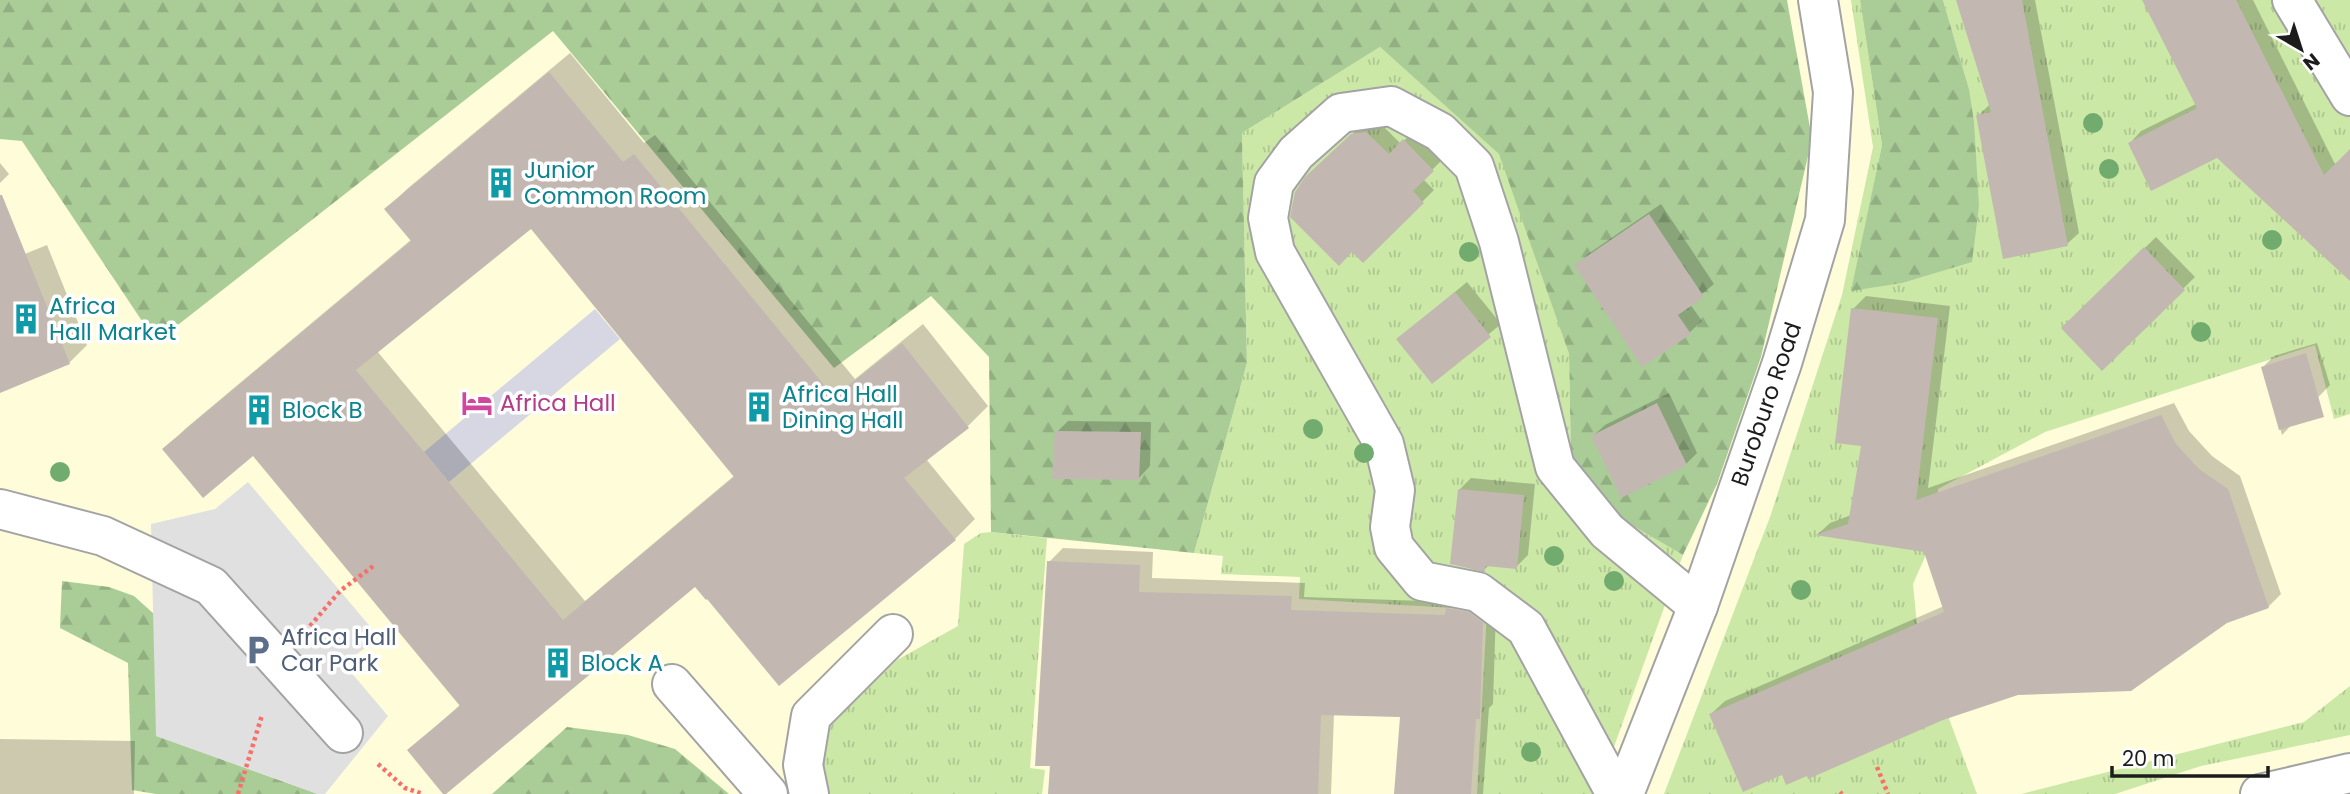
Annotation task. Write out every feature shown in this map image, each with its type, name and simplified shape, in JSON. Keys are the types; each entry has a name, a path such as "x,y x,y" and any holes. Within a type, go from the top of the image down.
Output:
{"street":[{"name":"Buroburo Road","path":"1624,794 1698,606 1782,363 1825,220 1833,92 1818,0"},
{"path":"2292,0 2350,96"},
{"path":"1616,794 1526,628 1478,592 1422,581 1394,547 1390,527 1395,490 1384,444 1275,252 1268,218 1274,183 1296,153 1340,113 1391,106 1440,132 1474,166 1499,242 1555,467 1607,531 1698,606"},
{"path":"0,509 103,536 211,586 342,733"},
{"path":"809,794 803,765 811,716 894,634"},
{"path":"672,684 768,794"},
{"path":"2260,794 2350,773"}],"path":[{"path":"342,733 405,788 423,794"},
{"path":"1877,767 1888,794"}],"shaded area":[{"path":"0,0 2350,0 2350,794 0,794"},
{"path":"595,309 620,339 449,482 424,452"},
{"name":"Africa Hall Car Park","path":"248,482 379,637 344,664 388,716 325,794 318,794 156,736 151,524 215,509"}],"green space":[{"path":"0,0 1787,0 1812,139 1761,357 1717,484 1683,555 1626,522 1571,463 1569,354 1499,154 1380,47 1242,133 1247,363 1194,553 991,532 989,357 931,296 834,368 553,31 156,342 22,141 0,139"},
{"path":"1851,0 1860,0 1882,145 1852,291 1969,89 1943,0 2350,0 2350,414 2334,419 2315,345 2045,432 1938,489 1932,541 1913,584 1918,635 1977,794 1664,794 1770,517 1842,295 1873,147"},
{"path":"1860,0 1943,0 1969,89 1974,122 1979,206 1972,262 1902,283 1851,291 1882,145"},
{"path":"1380,47 1500,154 1569,354 1571,463 1626,522 1683,555 1597,794 1477,794 1487,610 1299,599 1300,577 1221,574 1223,556 1194,553 1247,363 1242,133"},
{"path":"981,533 1047,538 1030,768 1045,770 1042,794 825,794 823,749 827,724 897,660 958,626 964,544"},
{"path":"62,581 109,587 134,596 154,614 157,736 318,794 156,794 132,790 128,663 60,628"},
{"path":"2350,686 2350,735 2201,766 2115,794 2021,794 2304,722"},
{"path":"567,727 628,735 675,749 729,794 492,794"}],"building":[{"path":"1956,0 2022,0 2068,246 2003,259 1976,115 1991,112"},
{"path":"2142,0 2236,0 2324,175 2350,149 2350,281 2217,158 2151,191 2128,143 2197,108"},
{"path":"549,72 623,162 634,154 834,397 902,343 969,428 904,478 956,540 779,686 695,587 443,794 407,750 460,706 253,456 203,498 162,449 411,241 384,209","holes":["531,229 734,477 563,620 356,370"]},
{"path":"1366,132 1389,154 1403,139 1434,171 1413,191 1424,203 1363,263 1352,252 1339,266 1290,217 1295,192 1305,177 1351,134"},
{"name":"Africa Hall Market","path":"0,195 70,364 0,393"},
{"path":"1649,214 1704,297 1678,315 1691,334 1642,367 1574,265"},
{"path":"2144,247 2185,290 2102,371 2061,328"},
{"path":"1455,292 1491,337 1432,384 1396,339"},
{"path":"1851,308 1938,318 1916,500 2161,415 2176,444 2199,469 2228,489 2269,608 2227,623 2131,691 2018,695 1943,720 1808,779 1807,776 1786,785 1782,775 1743,792 1709,714 1944,612 1924,552 1815,535 1848,524 1861,446 1835,443"},
{"path":"2306,353 2324,417 2279,430 2261,367"},
{"path":"1657,403 1687,465 1621,498 1591,436"},
{"path":"1055,431 1141,432 1139,480 1052,479"},
{"path":"1458,489 1524,495 1517,569 1485,566 1485,572 1450,564"},
{"path":"1047,561 1140,565 1139,592 1292,596 1291,610 1445,615 1446,608 1469,612 1483,623 1480,719 1476,719 1471,794 1394,794 1400,717 1321,715 1318,794 1048,794 1050,766 1035,766"}],"place":[{"name":"Junior Common Room","path":"501,183"},
{"name":"Africa Hall Market","path":"26,319"},
{"name":"Africa Hall","path":"477,403"},
{"name":"Africa Hall Dining Hall","path":"759,407"},
{"name":"Block B","path":"259,410"},
{"name":"Africa Hall Car Park","path":"258,650"},
{"name":"Block A","path":"558,663"}]}
